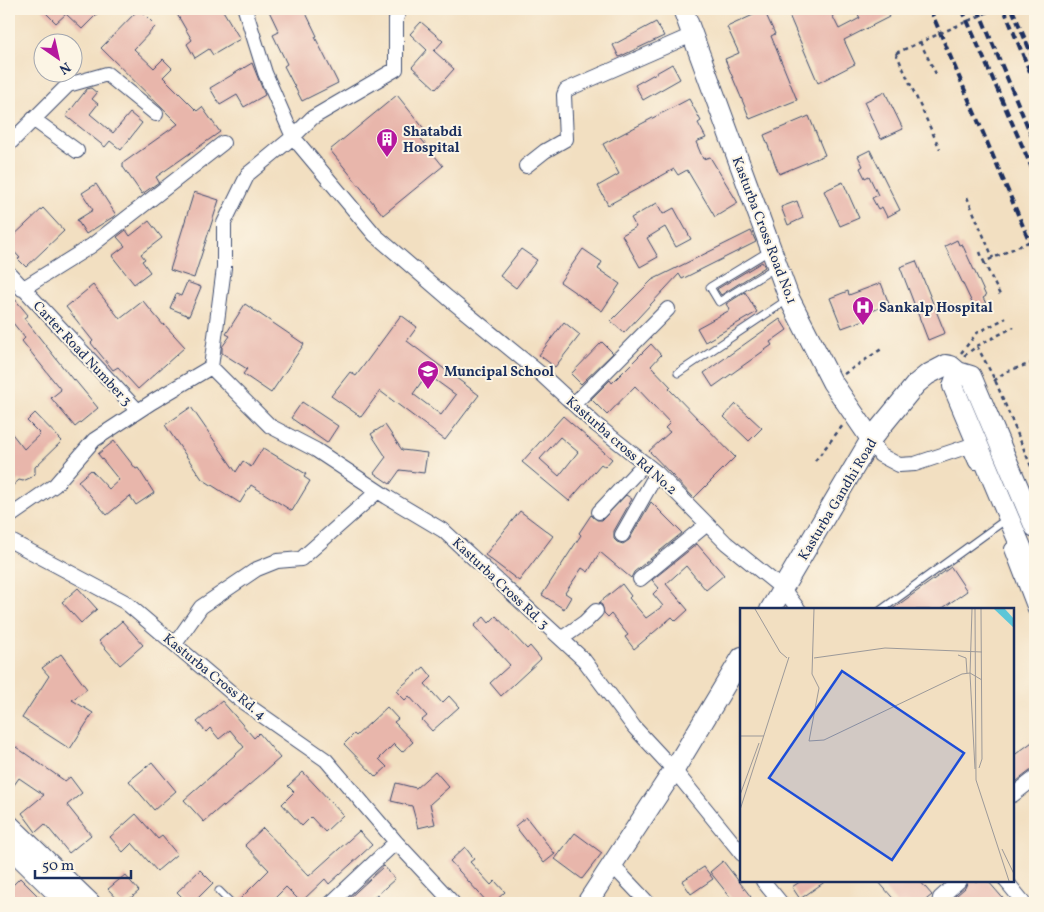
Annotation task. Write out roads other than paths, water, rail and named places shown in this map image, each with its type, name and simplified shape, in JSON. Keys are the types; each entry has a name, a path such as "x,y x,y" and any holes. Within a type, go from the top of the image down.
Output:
{"main road":[{"name":"Kasturba Cross Road No.1","path":"683,9 789,298 832,382 871,439"},
{"name":"Kasturba Gandhi Road","path":"771,608 871,439 916,384 946,365 954,369"},
{"path":"1035,527 987,386 971,376 954,369 953,386 1035,580"},
{"path":"587,903 674,770 740,661"},
{"path":"9,825 90,903"},
{"path":"9,846 67,903"}],"street":[{"name":"Kasturba cross Rd No.2","path":"245,9 265,73 292,137 375,235 542,375 594,423 657,473 726,543 783,589 797,608"},
{"path":"9,517 55,485 94,440 211,367 224,268 224,223 248,174 312,118 396,68 396,19 400,9"},
{"path":"526,166 544,151 566,139 564,96 566,90 692,35"},
{"path":"9,144 68,85 107,74 156,114"},
{"path":"33,119 77,152"},
{"path":"22,289 91,246 223,143"},
{"name":"Carter Road Number 3","path":"9,273 138,411"},
{"path":"574,404 668,309"},
{"name":"Kasturba Cross Rd. 3","path":"211,367 270,426 316,450 444,531 584,660 634,726 674,770 740,852"},
{"path":"871,439 880,455 899,465 916,464 969,446 1035,609"},
{"path":"599,512 645,463"},
{"path":"622,535 657,473"},
{"path":"175,644 201,607 256,569 277,561 301,559 378,491"},
{"path":"640,579 707,524"},
{"name":"Kasturba Cross Rd. 4","path":"9,540 126,602 240,700 326,760 396,842 453,903"},
{"path":"561,639 585,622 596,611"},
{"path":"1014,794 1035,778"},
{"path":"330,903 396,842"},
{"path":"612,865 648,903"},
{"path":"764,882 781,903"},
{"path":"939,903 940,898 958,882"},
{"path":"1007,882 1017,901"}],"lane":[{"path":"774,258 719,302 710,287 774,258"},
{"path":"678,373 789,298"},
{"path":"884,608 1001,523"},
{"path":"219,892 231,903"}],"railway":[{"path":"930,9 1035,254"},
{"path":"962,9 1035,175"},
{"path":"978,9 1035,144"},
{"path":"1004,9 1035,84"},
{"path":"1012,9 1035,62"}],"place":[{"name":"Shatabdi Hospital","path":"387,158"},
{"name":"Sankalp Hospital","path":"863,326"},
{"name":"Muncipal School","path":"428,390"}]}
